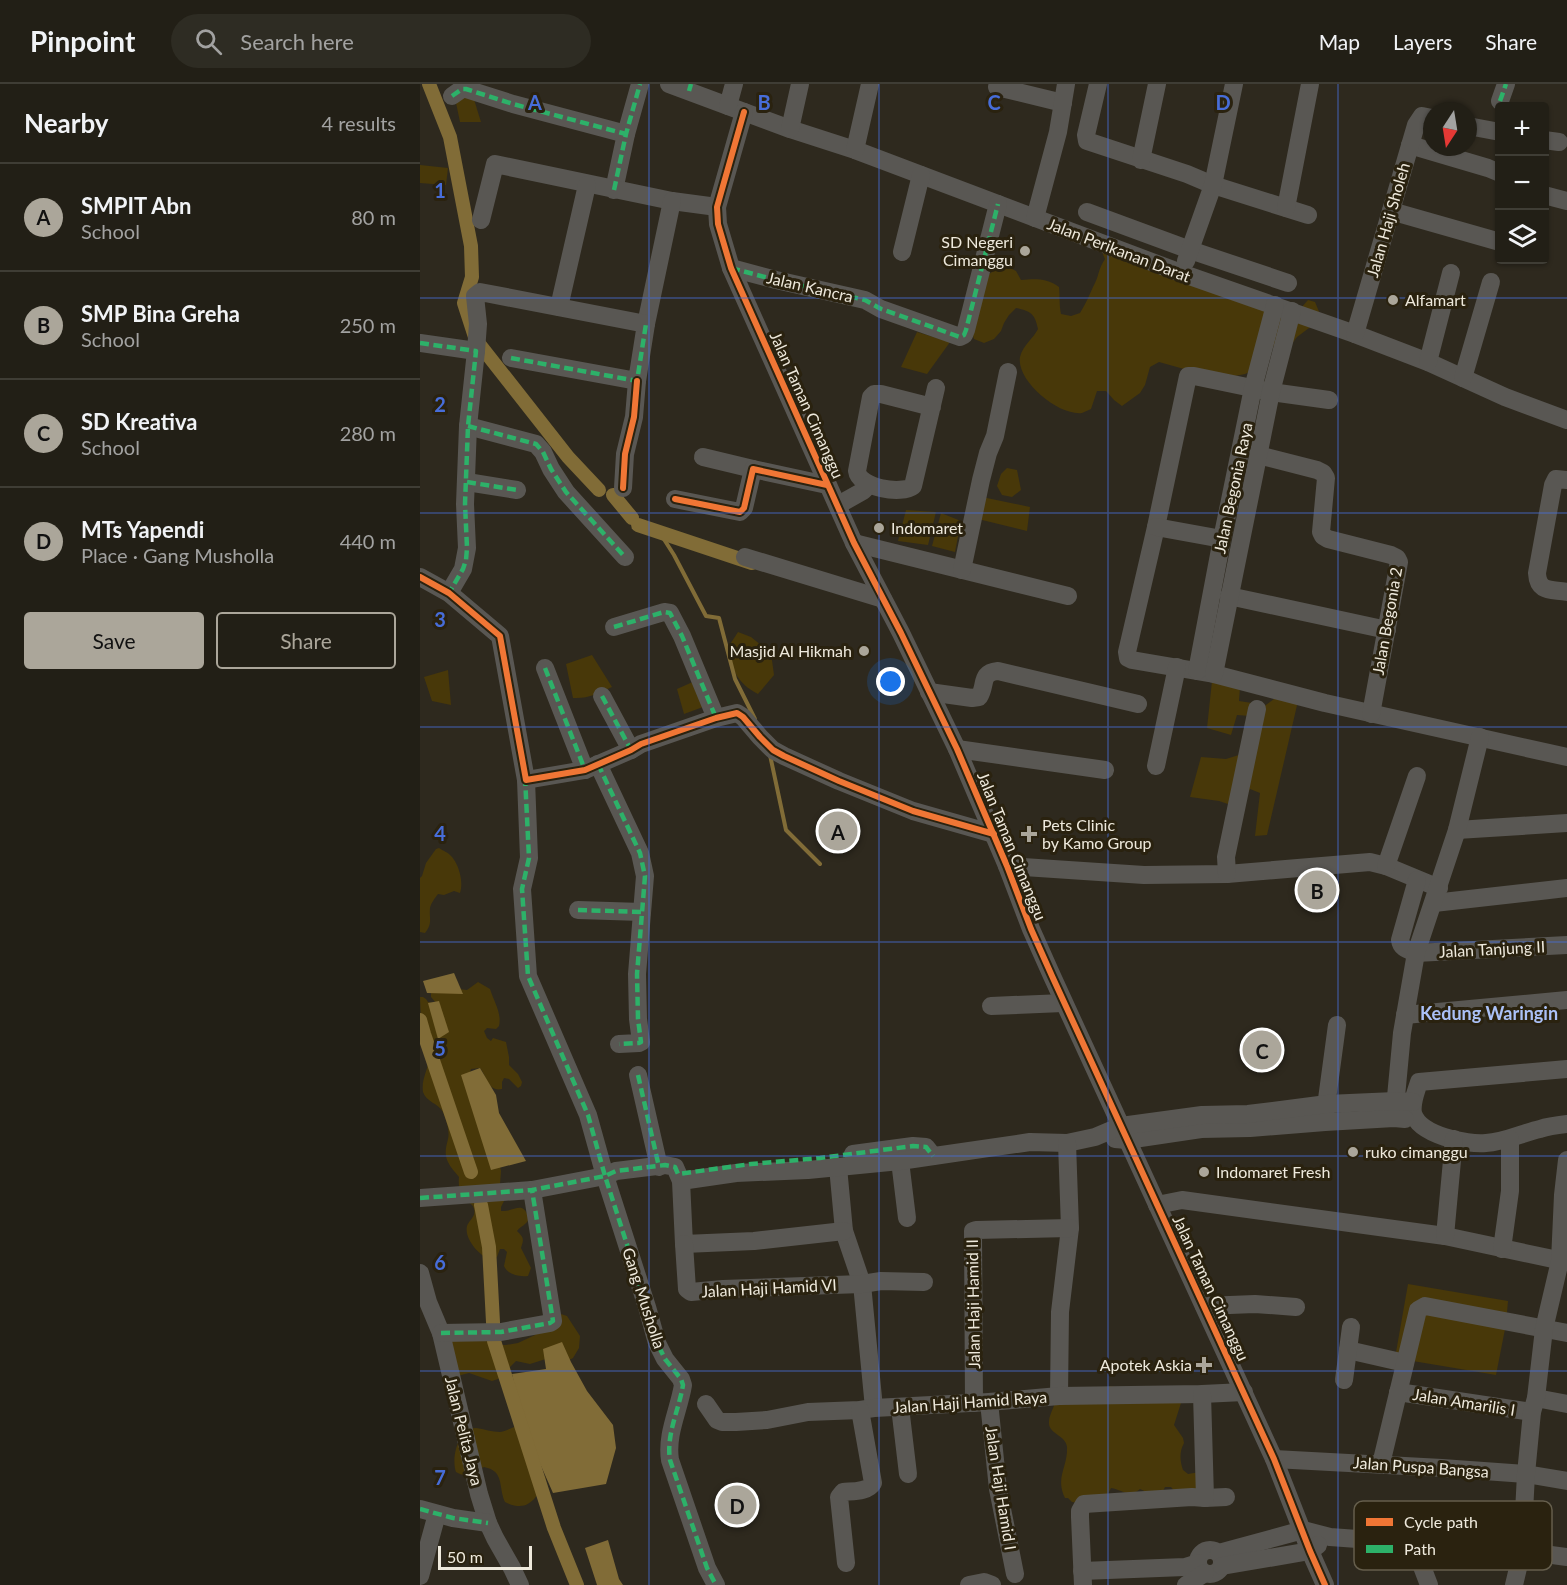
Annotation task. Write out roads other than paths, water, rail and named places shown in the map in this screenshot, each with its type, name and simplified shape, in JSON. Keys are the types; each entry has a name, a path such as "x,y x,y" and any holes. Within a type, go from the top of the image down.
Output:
{"street":[{"path":"614,190 640,84"},
{"name":"Jalan Perikanan Darat","path":"669,84 690,87 736,109 855,150 1181,273 1354,334 1567,420"},
{"name":"Jalan Taman Cimanggu","path":"734,84 736,109 717,207 718,224 731,268 854,543 957,748 1031,929 1110,1106 1244,1392 1325,1585"},
{"path":"790,129 800,84"},
{"path":"855,150 870,84"},
{"path":"1035,218 1058,132 1066,84"},
{"path":"1098,84 1086,135 1088,141 1213,185 1308,215"},
{"path":"1141,160 1157,84"},
{"path":"1181,273 1213,185 1234,84"},
{"path":"1287,208 1310,84"},
{"path":"997,87 1063,103"},
{"path":"452,96 466,89 626,134"},
{"name":"Jalan Haji Sholeh","path":"1354,334 1410,146 1419,118 1423,116"},
{"path":"1477,128 1495,131"},
{"path":"1410,146 1495,171"},
{"path":"481,220 495,164 614,190 717,207"},
{"path":"902,252 921,175"},
{"path":"559,307 587,184"},
{"path":"1549,196 1567,201"},
{"path":"623,488 625,454 634,417 646,324 672,201"},
{"name":"Jalan Kancra","path":"731,268 865,300 881,309 960,337 966,330 998,204"},
{"path":"1391,211 1495,241"},
{"path":"1088,212 1288,283"},
{"path":"1428,362 1451,273"},
{"path":"1463,378 1491,282"},
{"path":"449,593 466,560 465,504 468,426 478,324 475,296 480,292 646,324"},
{"name":"Jalan Begonia Raya","path":"1205,673 1222,539 1283,308"},
{"path":"420,343 476,347"},
{"path":"511,358 637,381"},
{"path":"962,570 981,480 995,435 1008,372"},
{"path":"1329,400 1188,376 1127,652 1128,658 1205,673 1371,714 1567,757"},
{"path":"932,407 881,394 874,394 871,397 857,471 860,479 869,485 900,490 914,486 932,407 936,388"},
{"name":"Jalan Begonia Raya","path":"1205,673 1229,596 1258,455 1262,390"},
{"path":"468,426 536,444 566,492 625,557"},
{"name":"Jalan Begonia 2","path":"1258,455 1323,473 1326,478 1321,532 1323,536 1397,558 1399,562 1371,714"},
{"path":"703,457 827,485"},
{"path":"675,499 740,512 744,508 753,469"},
{"path":"1567,480 1556,479 1553,485 1537,582 1542,588 1567,592"},
{"path":"467,482 517,490"},
{"path":"838,505 864,491 869,485"},
{"path":"1156,527 1222,539"},
{"path":"854,543 1068,596"},
{"path":"745,557 883,599"},
{"name":"Gang Musholla","path":"420,577 449,593 500,636 526,780 529,858 522,889 528,976 588,1115 657,1343 683,1385 670,1437 670,1460 707,1568 716,1585"},
{"path":"1229,596 1387,630"},
{"path":"614,627 664,612 670,613 716,718"},
{"path":"1156,766 1177,667"},
{"path":"545,668 592,767 640,853 645,876 637,974 641,1042 619,1044"},
{"path":"929,692 979,697 986,675 998,671 1138,704"},
{"path":"602,696 631,750"},
{"path":"1227,874 1226,857 1257,709"},
{"path":"526,780 592,767 641,744 716,718 740,714 772,750 839,782 913,812 994,834"},
{"path":"1480,737 1457,830 1416,953 1405,1015 1398,1081 1404,1110 1436,1134 1477,1143 1488,1143 1567,1124"},
{"path":"957,748 1105,770"},
{"path":"1386,866 1417,776"},
{"path":"1457,830 1567,823"},
{"path":"1007,866 1143,875 1227,874 1370,862 1417,879 1436,896 1567,888"},
{"path":"1416,953 1403,947 1400,940 1417,879"},
{"path":"578,910 642,912"},
{"name":"Jalan Tanjung II","path":"1416,953 1567,945"},
{"path":"1405,1015 1567,1000"},
{"path":"990,1006 1064,1003"},
{"path":"1326,1113 1337,1026"},
{"path":"1398,1081 1419,1082 1567,1070"},
{"path":"639,1075 659,1167"},
{"path":"1404,1110 1419,1082"},
{"path":"680,1177 838,1167 900,1161 1030,1142 1067,1143 1097,1136 1201,1129 1249,1121 1326,1113 1404,1110"},
{"path":"1502,1249 1510,1191 1510,1138"},
{"path":"1444,1236 1454,1139"},
{"path":"1059,1396 1060,1312 1070,1228 1067,1143"},
{"path":"680,1177 751,1164 913,1146 926,1147 933,1156"},
{"path":"1525,1501 1544,1329 1563,1261 1567,1160"},
{"path":"900,1161 907,1218"},
{"path":"420,1198 532,1190 605,1176 616,1171 665,1165 674,1166 680,1177 684,1244 754,1241 844,1231"},
{"path":"838,1167 844,1231 862,1284 867,1409 873,1482 869,1488 843,1492 838,1497 846,1563"},
{"path":"441,1333 492,1332 553,1321 532,1190"},
{"path":"1157,1205 1182,1200 1444,1236 1563,1261"},
{"name":"Jalan Haji Hamid II","path":"982,1402 973,1231 1070,1228"},
{"name":"Jalan Haji Hamid VI","path":"684,1244 687,1289 691,1292 723,1288 862,1284"},
{"name":"Jalan Pelita Jaya","path":"420,1272 428,1302 441,1333 488,1524 520,1585"},
{"path":"862,1284 881,1281 924,1282"},
{"path":"1204,1306 1255,1304 1296,1307"},
{"path":"1398,1392 1418,1310 1425,1306 1567,1333"},
{"path":"1344,1380 1351,1327"},
{"path":"1348,1350 1405,1363"},
{"name":"Jalan Haji Hamid Raya","path":"706,1404 717,1420 722,1422 767,1420 808,1412 1059,1396 1244,1392"},
{"name":"Jalan Amarilis I","path":"1381,1464 1398,1392 1534,1405 1567,1404"},
{"path":"1202,1394 1205,1498"},
{"name":"Jalan Haji Hamid I","path":"982,1402 1015,1574"},
{"path":"900,1407 908,1474"},
{"name":"Jalan Puspa Bangsa","path":"1274,1459 1526,1474 1567,1481"},
{"path":"1226,1497 1084,1504 1080,1511 1082,1578 1310,1551 1330,1537"},
{"path":"420,1576 429,1512 488,1524"},
{"path":"1186,1585 1211,1564 1303,1530 1330,1537 1354,1539"},
{"path":"1552,1555 1567,1557"},
{"path":"1423,1570 1429,1585"},
{"path":"1514,1585 1518,1570"},
{"path":"969,1585 984,1582 992,1585"}],"waterway":[{"path":"429,84 450,137 471,246 472,277 464,303 476,340 568,457 599,490"},
{"path":"613,495 632,518"},
{"path":"638,525 752,563"},
{"path":"660,533 706,616 719,618 735,679 755,719"},
{"path":"770,755 786,830 820,864"},
{"path":"420,1020 471,1172"},
{"path":"481,1205 489,1247 494,1341 554,1528 577,1585"}],"place":[{"name":"SD Negeri Cimanggu","path":"1025,251"},
{"name":"Alfamart","path":"1393,300"},
{"name":"Indomaret","path":"879,528"},
{"name":"Masjid Al Hikmah","path":"864,651"},
{"name":"SMPIT Abn","path":"838,831"},
{"name":"Pets Clinic by Kamo Group","path":"1029,834"},
{"name":"SMP Bina Greha","path":"1317,890"},
{"name":"SD Kreativa","path":"1262,1050"},
{"name":"ruko cimanggu","path":"1353,1152"},
{"name":"Indomaret Fresh","path":"1204,1172"},
{"name":"Apotek Askia","path":"1204,1365"},
{"name":"MTs Yapendi","path":"737,1505"}],"district":[{"name":"Kedung Waringin","path":"1489,1014"}]}
